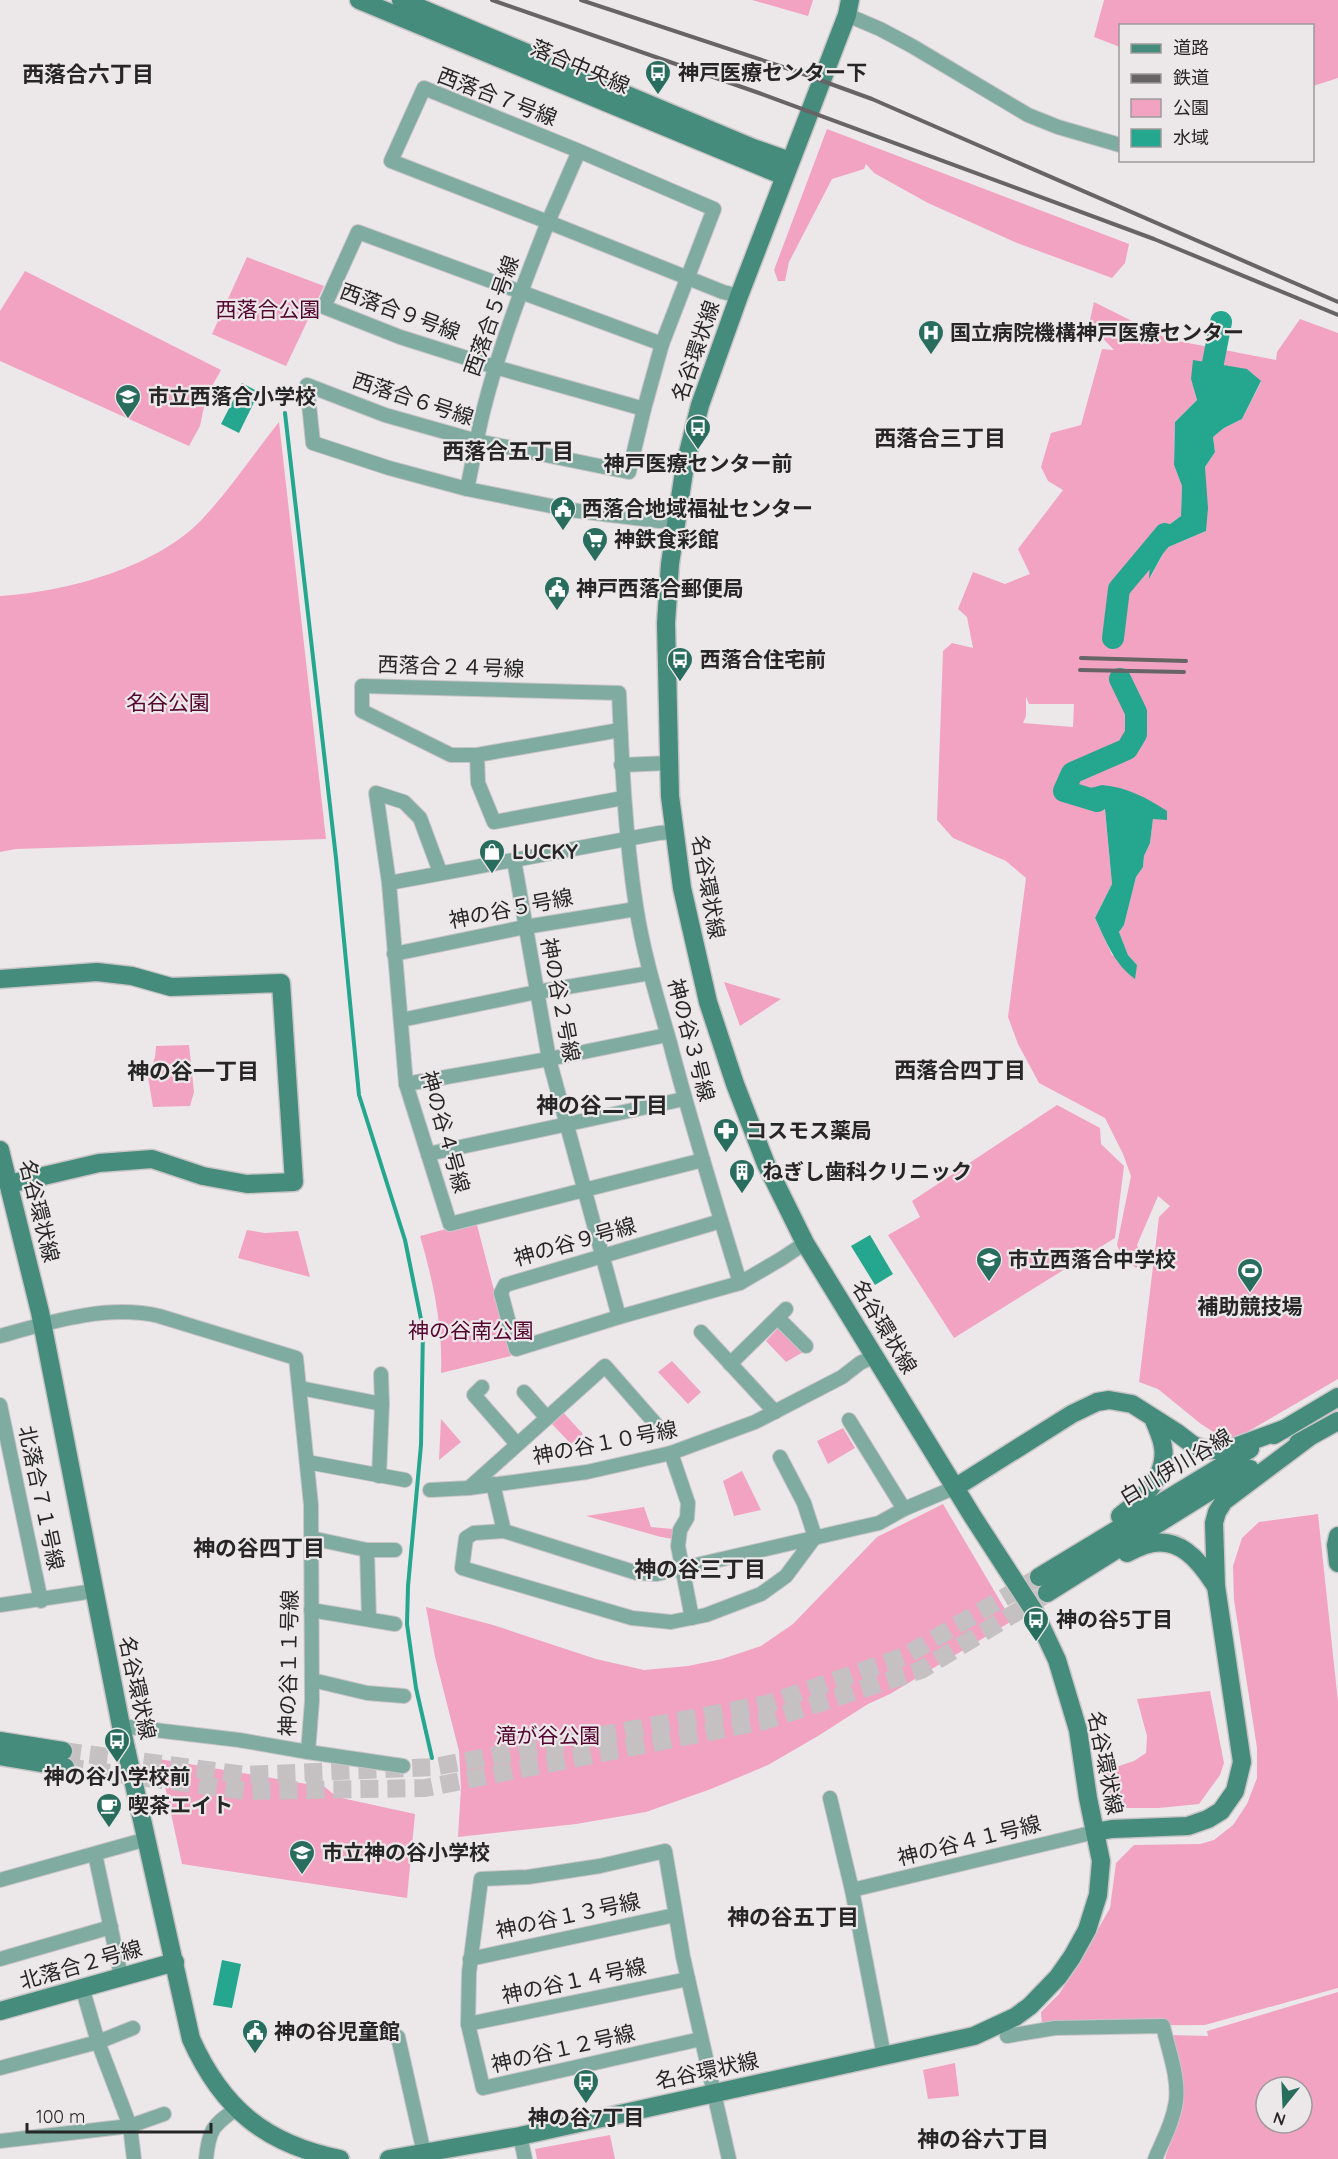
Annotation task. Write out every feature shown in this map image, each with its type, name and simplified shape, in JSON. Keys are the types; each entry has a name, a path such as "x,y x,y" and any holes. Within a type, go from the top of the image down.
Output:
{"street":[{"name":"落合中央線","path":"359,0 759,167 787,168"},
{"name":"落合中央線","path":"401,0 753,148 787,168"},
{"name":"名谷環状線","path":"389,2159 520,2136 974,2036 1015,2017 1045,1992 1072,1957 1087,1930 1098,1895 1101,1861 1078,1730 1057,1660 1035,1611 973,1517 805,1243 751,1128 708,1002 682,888 670,796 666,623 675,520 685,465 700,405 739,296 849,8"},
{"path":"849,8 880,29 912,45 1028,115 1058,127 1119,145"},
{"name":"西落合７号線","path":"548,222 391,161 424,88 714,209 687,277"},
{"name":"西落合５号線","path":"467,489 495,367 520,292 579,151"},
{"path":"548,222 739,296"},
{"name":"西落合９号線","path":"644,409 495,367 400,337 324,307 358,232 662,344"},
{"name":"西落合６号線","path":"467,489 389,468 314,443 307,385 385,415 477,441 629,472 662,344 687,277"},
{"path":"467,489 571,510 659,521 675,520"},
{"name":"西落合２４号線","path":"620,730 477,755 451,755 362,711 362,686 619,693 621,765 627,840"},
{"path":"477,755 478,783 494,822 623,798"},
{"path":"621,765 669,763"},
{"name":"神の谷４号線","path":"440,872 420,818 404,802 376,793 389,882 406,1084 450,1224 703,1160"},
{"path":"389,882 675,832"},
{"name":"神の谷３号線","path":"627,840 636,909 650,973 684,1099 740,1283"},
{"name":"神の谷２号線","path":"514,860 549,1059 620,1317"},
{"name":"神の谷５号線","path":"394,954 525,927 636,909"},
{"path":"0,979 97,972 132,976 171,987 281,983 294,1182 247,1184 203,1176 152,1159 99,1162 9,1184"},
{"path":"401,1020 537,992 650,973"},
{"path":"406,1084 549,1059 667,1035"},
{"path":"428,1154 684,1099"},
{"name":"名谷環状線","path":"0,1149 43,1324 121,1726 191,2039 205,2068 236,2109 269,2134 289,2144 314,2154 340,2159"},
{"name":"神の谷９号線","path":"620,1317 516,1349 501,1293 505,1285 721,1221"},
{"path":"620,1317 740,1283 805,1243"},
{"name":"神の谷１１号線","path":"43,1324 95,1314 138,1311 296,1359 311,1505 312,1680 308,1752 239,1740 121,1726"},
{"path":"730,1364 782,1314 806,1346"},
{"path":"0,1336 43,1324"},
{"path":"701,1332 775,1412"},
{"name":"神の谷１０号線","path":"430,1490 469,1488 587,1472 671,1453 755,1422 842,1377 860,1363 875,1356"},
{"path":"469,1488 605,1366 661,1430"},
{"path":"379,1476 381,1374"},
{"path":"482,1387 474,1395 518,1444"},
{"path":"300,1388 382,1404"},
{"path":"524,1392 547,1418"},
{"name":"白川伊川谷線","path":"1039,1577 1338,1397"},
{"path":"815,1537 786,1576 761,1594 706,1615 671,1622 632,1618 462,1568 466,1538 474,1533 504,1531 637,1573 657,1574 683,1569 815,1537 879,1523 904,1509 956,1487 1062,1420 1097,1402 1110,1400 1132,1404 1193,1445 1204,1449 1217,1450 1235,1447 1284,1429"},
{"name":"北落合７１号線","path":"0,1409 41,1601"},
{"path":"849,1420 904,1509"},
{"path":"1060,1563 1129,1509 1157,1479 1164,1455 1154,1420"},
{"name":"白川伊川谷線","path":"1047,1593 1210,1491 1338,1421"},
{"path":"1095,1832 1112,1829 1188,1826 1208,1819 1221,1810 1235,1791 1242,1762 1216,1586 1214,1523 1217,1512 1224,1502 1308,1438"},
{"path":"671,1453 688,1503 687,1518 680,1530 678,1546 692,1618"},
{"path":"780,1457 804,1503 815,1537"},
{"path":"307,1462 405,1480"},
{"path":"0,1479 15,1475"},
{"path":"493,1484 504,1531"},
{"path":"1338,1536 1336,1545 1338,1563"},
{"path":"310,1538 367,1550 395,1550"},
{"path":"1093,1565 1146,1545 1170,1544 1183,1547 1203,1567 1216,1586"},
{"path":"367,1550 369,1619"},
{"path":"0,1605 41,1601 94,1591"},
{"path":"311,1610 395,1624"},
{"path":"312,1680 367,1693 404,1696"},
{"path":"0,1741 64,1759 0,1756"},
{"path":"308,1752 404,1766"},
{"path":"830,1798 852,1890 884,2056"},
{"name":"神の谷４１号線","path":"852,1890 1095,1832"},
{"path":"0,1880 147,1839"},
{"name":"神の谷１２号線","path":"701,2039 483,2088 468,2025 470,1959 481,1880 528,1877 600,1866 665,1851 688,1979 729,2159"},
{"path":"94,1854 121,1976"},
{"name":"神の谷１３号線","path":"470,1959 675,1914"},
{"path":"0,1959 111,1927"},
{"name":"北落合２号線","path":"0,2011 175,1962"},
{"name":"神の谷１４号線","path":"468,2025 688,1979"},
{"path":"82,1987 98,2042 130,2126 134,2159"},
{"path":"1007,2036 1056,2028 1163,2026 1176,2086 1176,2100 1170,2125 1155,2159"},
{"path":"0,2068 98,2042 133,2028"},
{"path":"398,2037 424,2153"},
{"path":"206,2159 213,2127 236,2109"},
{"path":"0,2141 130,2126 164,2114"},
{"path":"520,2136 525,2159"}],"green space":[{"path":"752,0 813,0 808,16"},
{"path":"1104,0 1338,0 1338,78 1314,86 1314,24 1119,24 1119,47 1094,37"},
{"path":"827,129 1129,244 1125,263 1112,278 1017,243 928,203 874,173 866,164 864,169 832,179 789,262 785,281 778,281 774,270"},
{"name":"西落合公園","path":"247,257 324,286 286,366 212,334"},
{"path":"25,271 221,370 206,397 200,426 189,446 0,361 0,311"},
{"path":"1094,302 1168,339 1276,360 1277,352 1300,319 1338,333 1338,1379 1237,1438 1221,1437 1158,1389 1139,1382 1159,1217 1170,1206 1158,1196 1137,1245 1143,1260 1136,1268 1122,1257 1117,1245 1131,1176 1105,1118 1039,1083 1018,1044 1008,1017 1026,878 1006,861 953,838 937,820 943,651 952,643 973,648 967,617 958,609 973,572 1005,584 1030,574 1018,549 1063,490 1048,481 1041,467 1051,433 1081,425 1102,349 1114,350 1089,324","holes":["1247,369 1261,382 1242,419 1224,428 1213,437 1215,452 1205,467 1206,531 1166,548 1150,578 1166,527 1181,516 1182,486 1174,465 1175,422 1197,400 1191,379","1026,697 1029,704 1074,704 1073,727 1023,723 1026,716","1090,789 1153,819 1150,843 1144,856 1143,867 1136,877 1124,925 1119,932 1128,955 1137,965 1112,955 1095,918 1112,884 1105,809 1090,800 1074,799 1072,791 1080,794"]},
{"name":"名谷公園","path":"279,422 326,839 16,849 0,852 0,596 54,589 110,574 138,563 163,549 186,534 205,516"},
{"path":"724,982 781,999 740,1026"},
{"path":"189,1045 194,1092 190,1106 153,1107 148,1077 156,1046"},
{"path":"1057,1105 1100,1128 1101,1144 1124,1166 1115,1238 954,1338 888,1235 920,1217 912,1201"},
{"name":"神の谷南公園","path":"476,1221 511,1356 441,1373 436,1304 420,1236"},
{"path":"247,1230 265,1233 298,1231 310,1277 238,1258"},
{"path":"781,1325 805,1351 786,1362 766,1341"},
{"path":"672,1361 701,1392 688,1404 658,1372"},
{"path":"562,1411 583,1434 571,1444 550,1422"},
{"path":"441,1419 461,1442 439,1460"},
{"path":"843,1428 855,1448 828,1464 817,1441"},
{"path":"742,1471 761,1510 734,1516 723,1481"},
{"name":"滝が谷公園","path":"943,1504 1012,1621 768,1765 711,1789 646,1812 576,1824 458,1837 461,1788 459,1751 435,1657 426,1607 493,1625 596,1659 644,1670 688,1666 722,1659 761,1646 793,1624 877,1537"},
{"path":"644,1507 651,1527 673,1529 673,1539 586,1516"},
{"path":"1318,1514 1338,1702 1338,1988 1205,2025 1042,2026 1041,2012 1059,1994 1110,1908 1116,1863 1134,1845 1200,1844 1214,1840 1233,1825 1247,1804 1257,1778 1257,1748 1234,1600 1233,1566 1242,1538 1259,1522"},
{"path":"1210,1691 1224,1763 1220,1775 1199,1804 1159,1808 1112,1808 1104,1771 1134,1761 1146,1753 1147,1736 1137,1699"},
{"path":"159,1759 325,1787 337,1797 415,1814 407,1898 182,1864"},
{"path":"1338,1992 1338,2159 1165,2159 1183,2102 1171,2035 1208,2036 1207,2031"},
{"path":"955,2063 959,2096 928,2099 923,2070"},
{"path":"610,2135 615,2159 537,2159 535,2149"}],"water":[{"path":"1193,360 1247,369 1261,381 1242,419 1224,428 1213,437 1215,452 1205,467 1208,508 1206,531 1166,548 1149,579 1151,544 1166,527 1181,516 1182,486 1174,465 1175,422 1197,400 1191,379"},
{"path":"242,383 259,392 239,433 221,424"},
{"path":"1102,785 1136,794 1167,811 1167,820 1153,819 1150,843 1144,856 1143,867 1136,877 1124,925 1119,932 1128,955 1137,965 1135,979 1116,959 1095,918 1112,884 1105,809 1062,794 1072,791 1080,794 1083,790"},
{"path":"870,1235 893,1274 875,1285 851,1246"},
{"path":"222,1960 241,1964 232,2008 213,2005"}],"waterway":[{"path":"1211,373 1221,322"},
{"path":"285,413 336,858 359,1095 405,1240 423,1329 421,1445 408,1586 407,1624 416,1688 432,1758"},
{"path":"1113,638 1119,589 1165,534"},
{"path":"1097,801 1064,791 1072,773 1127,749 1136,734 1136,712 1120,679"}],"tunnel":[{"path":"63,1751 245,1775 434,1767 767,1704 905,1656 1039,1577"},
{"path":"65,1767 245,1791 425,1788 764,1721 921,1670 1043,1596"}],"railway":[{"path":"492,0 759,93 1154,239 1338,315"},
{"path":"581,0 872,99 1338,302"},
{"path":"1081,658 1186,661"},
{"path":"1080,670 1184,672"}],"place":[{"name":"神戸医療センター下","path":"658,96"},
{"name":"国立病院機構神戸医療センター","path":"931,356"},
{"name":"市立西落合小学校","path":"128,420"},
{"name":"神戸医療センター前","path":"698,451"},
{"name":"西落合地域福祉センター","path":"563,532"},
{"name":"神鉄食彩館","path":"595,563"},
{"name":"神戸西落合郵便局","path":"557,612"},
{"name":"西落合住宅前","path":"680,683"},
{"name":"LUCKY","path":"492,875"},
{"name":"コスモス薬局","path":"726,1154"},
{"name":"ねぎし歯科クリニック","path":"742,1195"},
{"name":"市立西落合中学校","path":"989,1283"},
{"name":"補助競技場","path":"1250,1294"},
{"name":"神の谷5丁目","path":"1036,1643"},
{"name":"神の谷小学校前","path":"117,1764"},
{"name":"喫茶エイト","path":"109,1829"},
{"name":"市立神の谷小学校","path":"302,1876"},
{"name":"神の谷児童館","path":"255,2055"},
{"name":"神の谷7丁目","path":"586,2105"}],"district":[{"name":"西落合六丁目","path":"88,74"},
{"name":"西落合三丁目","path":"940,438"},
{"name":"西落合五丁目","path":"508,451"},
{"name":"西落合四丁目","path":"960,1070"},
{"name":"神の谷一丁目","path":"193,1071"},
{"name":"神の谷二丁目","path":"602,1105"},
{"name":"神の谷四丁目","path":"259,1548"},
{"name":"神の谷三丁目","path":"700,1569"},
{"name":"神の谷五丁目","path":"793,1917"},
{"name":"神の谷六丁目","path":"983,2139"}]}
